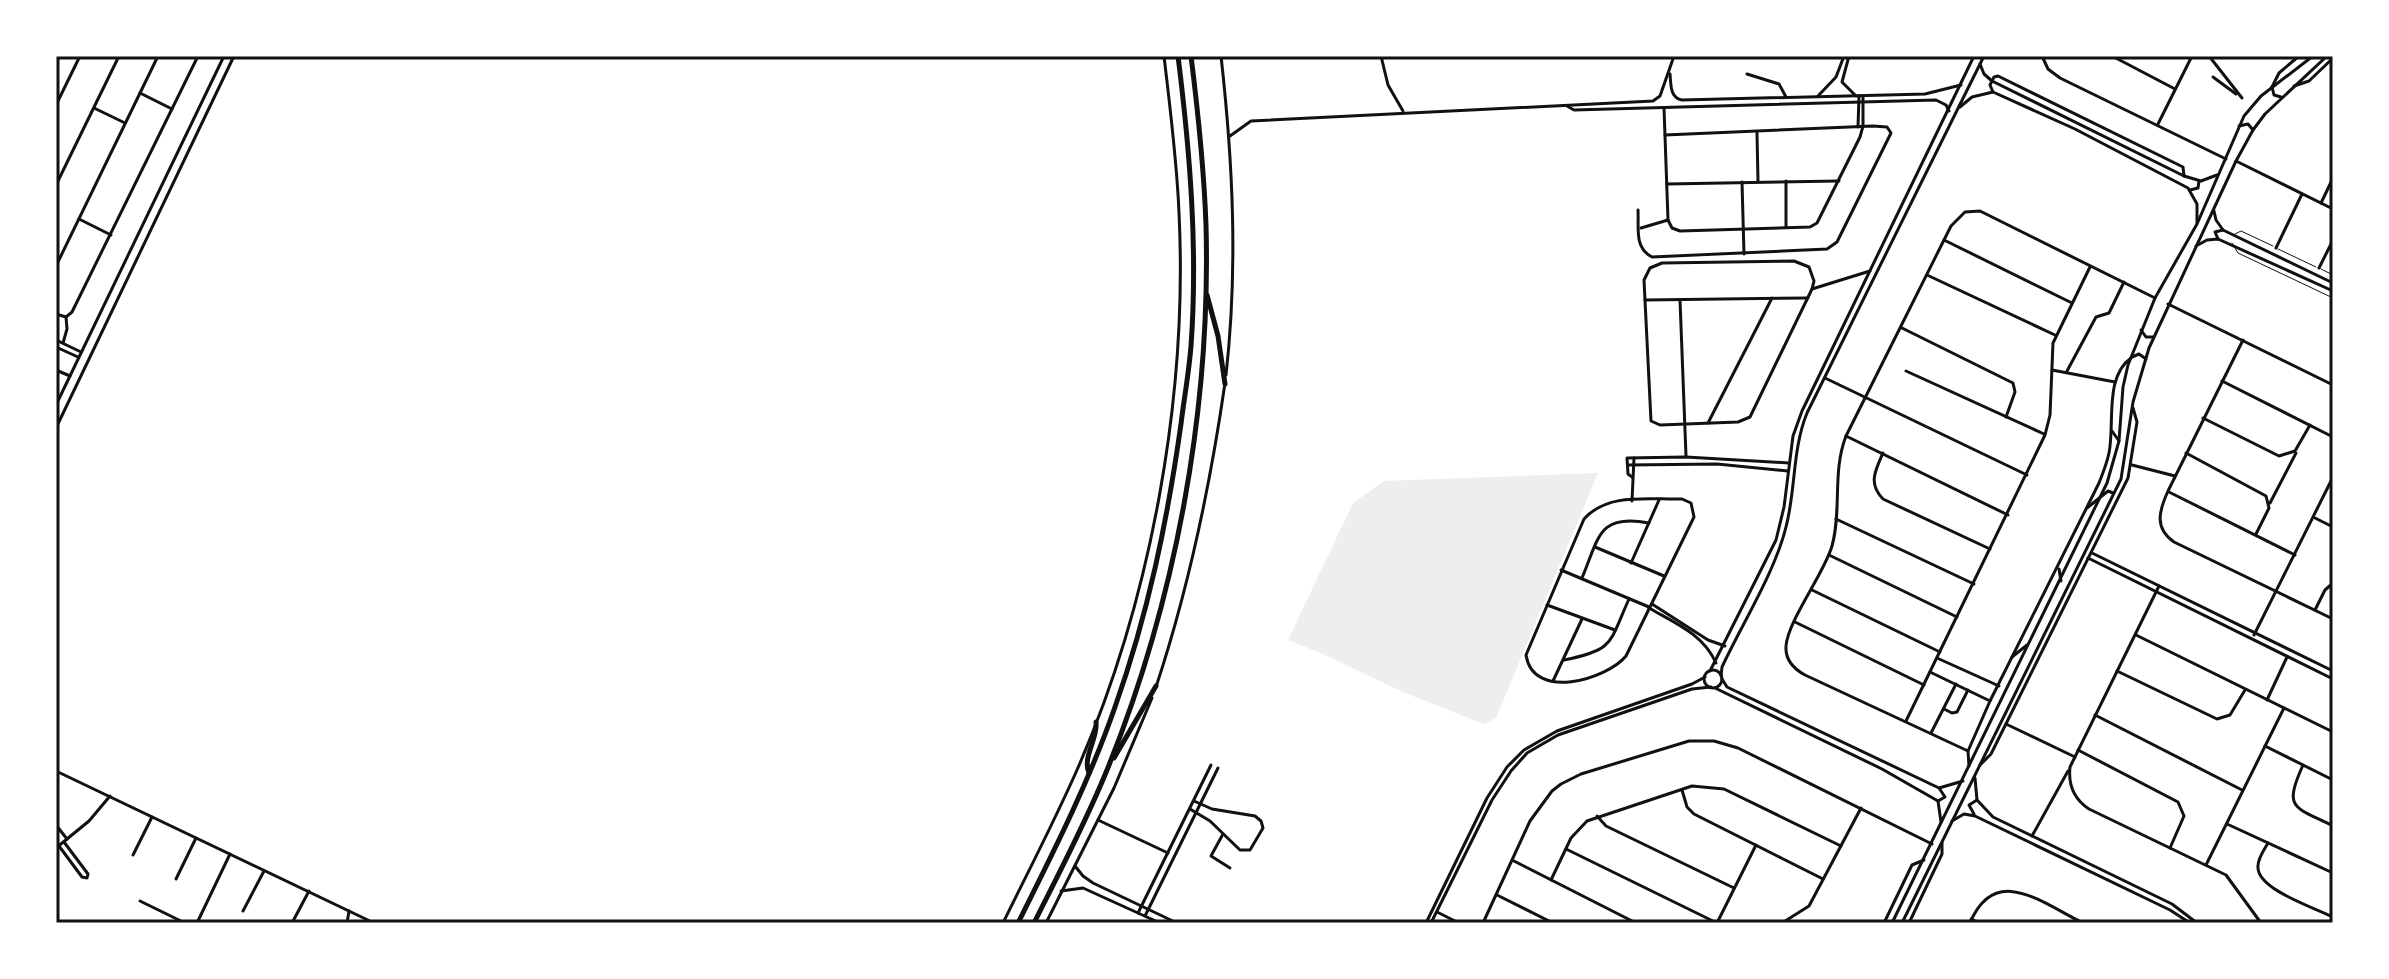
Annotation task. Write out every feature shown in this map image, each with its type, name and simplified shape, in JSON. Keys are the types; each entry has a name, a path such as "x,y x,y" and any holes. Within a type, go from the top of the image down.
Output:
{"highway":[{"path":"1018,923 1089,773 1119,697 1156,570 1172,490 1191,348 1193,228 1190,164 1178,56"},
{"path":"1107,769 1149,647 1177,532 1195,426 1204,342 1205,287 1203,175 1191,56"},
{"path":"1205,287 1218,336 1225,384"},
{"path":"1034,923 1107,769 1156,686"},
{"path":"1089,773 1086,766 1096,733 1096,722"}],"street":[{"path":"56,105 80,56"},
{"path":"57,182 119,56"},
{"path":"56,266 158,56"},
{"path":"66,317 72,312 111,235 198,56"},
{"path":"56,428 234,56"},
{"path":"1003,923 1078,769 1124,640 1147,550 1170,423 1179,320 1179,214 1164,56"},
{"path":"1046,923 1141,729 1193,563 1214,464 1225,384 1233,272 1234,206 1221,56"},
{"path":"1381,56 1388,85 1403,112"},
{"path":"1230,136 1251,121 1653,101 1660,96 1674,56"},
{"path":"1814,104 1836,77 1846,56"},
{"path":"1664,108 1668,220 1672,228 1680,231 1815,225 1839,181 1861,127 1859,96 1843,85 1846,56"},
{"path":"1764,575 1780,529 1793,436 1802,411 1974,56"},
{"path":"1429,923 1492,800 1519,762 1547,740 1692,684 1705,677 1716,663 1782,541 1788,520 1798,437 1807,413 1984,56"},
{"path":"2042,56 2048,69 2060,78 2226,159"},
{"path":"2112,56 2175,89"},
{"path":"2157,125 2191,56"},
{"path":"2209,56 2242,98"},
{"path":"2281,97 2274,95 2272,87 2279,73 2299,56"},
{"path":"1892,923 2111,474 2119,441 2123,387 2141,330 2155,298 2197,224 2238,127 2251,106 2313,56"},
{"path":"1902,923 2091,552 2121,479 2132,407 2153,337 2236,161 2253,130 2281,97 2327,56"},
{"path":"56,405 222,58 230,64"},
{"path":"2294,86 2309,81 2333,58"},
{"path":"1980,64 1984,74 1992,81 2184,176 2199,181 2220,172"},
{"path":"1669,72 1673,94 1676,99 1682,100 1925,94 1961,85"},
{"path":"1747,74 1779,84 1786,97"},
{"path":"1836,77 1842,80"},
{"path":"2213,77 2251,106"},
{"path":"1992,81 1993,92"},
{"path":"1960,107 1972,97 1993,92 2075,129 2190,190 2197,204 2197,224"},
{"path":"140,93 172,109"},
{"path":"1925,94 1928,97 1925,100"},
{"path":"1567,106 1574,110 1925,100 1943,102 1949,111"},
{"path":"94,108 125,123"},
{"path":"2238,127 2248,124 2253,130"},
{"path":"1638,210 1641,248 1652,257 1816,251 1835,244 1890,135 1890,129 1886,126 1665,135"},
{"path":"1757,132 1758,181"},
{"path":"1930,147 1933,152 1938,150"},
{"path":"2236,161 2333,209"},
{"path":"1917,174 1922,172 1924,177"},
{"path":"2321,203 2333,178"},
{"path":"1786,181 1786,227"},
{"path":"1667,184 1839,181"},
{"path":"2190,190 2198,188 2199,181"},
{"path":"1742,182 1744,254"},
{"path":"2276,248 2302,194"},
{"path":"2214,208 2216,220 2223,230 2333,283"},
{"path":"1968,751 1796,670 1790,663 1786,644 1829,555 1836,519 1839,464 1846,436 1944,240 1959,216 1969,211 1980,211 2155,298"},
{"path":"79,219 111,235"},
{"path":"1639,229 1668,220"},
{"path":"2218,239 2215,232 2223,230"},
{"path":"2196,246 2218,239 2232,243 2333,291"},
{"path":"1944,240 2072,303"},
{"path":"2319,268 2333,240"},
{"path":"2286,260 2289,254"},
{"path":"1802,262 1813,273 1812,289 1750,417 1738,422 1660,425 1651,421 1645,300 1646,273 1655,264 1802,262"},
{"path":"1906,721 2028,476 2045,435 2050,415 2051,351 2055,335 2090,266"},
{"path":"122,268 131,272"},
{"path":"1812,289 1870,271"},
{"path":"1927,275 2055,335"},
{"path":"2067,371 2096,317 2109,313 2124,282"},
{"path":"111,290 120,294"},
{"path":"1707,423 1772,298"},
{"path":"1645,300 1808,298"},
{"path":"1680,300 1686,457"},
{"path":"2168,304 2333,385"},
{"path":"1851,311 1856,314"},
{"path":"56,314 66,317"},
{"path":"63,343 66,317"},
{"path":"1901,327 2010,380 2015,389 2006,417"},
{"path":"1842,330 1847,332"},
{"path":"2141,330 2146,337 2153,337"},
{"path":"56,340 81,352"},
{"path":"2243,340 2160,508 2159,520 2170,540 2333,619"},
{"path":"56,347 78,358"},
{"path":"1969,766 1968,751 1990,701 2059,569 2109,453 2115,382 2122,365 2139,354 2146,359"},
{"path":"2050,369 2115,382"},
{"path":"56,370 70,376"},
{"path":"1906,371 2045,435"},
{"path":"1825,378 2028,476"},
{"path":"2222,381 2333,437"},
{"path":"2004,723 2068,587 2128,478 2137,422 2132,407"},
{"path":"2203,418 2279,456 2290,454 2299,446"},
{"path":"2256,534 2310,425"},
{"path":"2112,431 2119,441"},
{"path":"1846,436 2008,515"},
{"path":"1883,453 1873,478 1875,490 1883,499 1991,549"},
{"path":"2186,453 2263,493 2270,504"},
{"path":"1632,477 1628,474 1627,458 1686,457 1789,463"},
{"path":"1632,501 1634,458"},
{"path":"1628,465 1717,464 1788,471"},
{"path":"2131,465 2175,476"},
{"path":"2111,474 2116,480 2121,479"},
{"path":"2252,639 2332,481"},
{"path":"2087,508 2109,491 2113,497"},
{"path":"2168,491 2295,555"},
{"path":"1631,563 1660,500"},
{"path":"1687,500 1695,512 1631,647 1611,670 1577,681 1553,681 1531,670 1526,655 1584,519 1609,502 1632,501 1687,500"},
{"path":"2313,517 2333,527"},
{"path":"1582,578 1605,528 1612,522 1629,519 1649,523"},
{"path":"1836,519 1974,584"},
{"path":"1595,547 1664,576"},
{"path":"2091,552 2333,671"},
{"path":"1829,555 1957,617"},
{"path":"2088,558 2333,679"},
{"path":"2059,569 2061,581"},
{"path":"1561,570 1650,606 1708,640 1725,646"},
{"path":"2068,587 2077,580"},
{"path":"2315,610 2325,590 2333,583"},
{"path":"1620,711 1721,684 1722,667 1758,586"},
{"path":"2032,836 2070,767 2159,586"},
{"path":"1812,590 1940,652"},
{"path":"1564,660 1602,650 1629,599"},
{"path":"1547,605 1615,630"},
{"path":"1553,681 1583,618"},
{"path":"1795,622 1924,685"},
{"path":"1691,630 1716,663"},
{"path":"2135,634 2333,732"},
{"path":"2012,657 2030,643"},
{"path":"2267,700 2287,657"},
{"path":"1937,658 1999,686"},
{"path":"2033,659 2033,669"},
{"path":"1710,671 1716,671 1727,687 1740,694 1939,788 1945,797 1938,801"},
{"path":"2117,671 2217,719 2230,715 2245,690"},
{"path":"1930,672 1990,701"},
{"path":"1705,677 1705,682 1713,688 1882,769 1938,801"},
{"path":"1931,733 1956,684"},
{"path":"1944,709 1957,712 1968,690"},
{"path":"2000,705 2009,707"},
{"path":"2206,865 2284,708"},
{"path":"2095,715 2243,790"},
{"path":"1992,720 1997,718 2075,757"},
{"path":"1483,923 1530,821 1552,791 1581,774 1689,741 1714,741 1738,748 1932,844"},
{"path":"2265,746 2333,780"},
{"path":"2078,750 2178,802 2184,816 2170,848"},
{"path":"1138,913 1211,765"},
{"path":"2303,765 2292,790 2292,799 2298,808 2333,826"},
{"path":"2070,767 2072,791 2082,804 2230,879 2261,923"},
{"path":"1145,916 1218,768"},
{"path":"56,771 374,923"},
{"path":"1975,775 1977,800 1993,817 2172,904 2197,923"},
{"path":"1939,788 1963,781"},
{"path":"1551,880 1578,829 1597,816 1703,785 1724,789 1841,846"},
{"path":"1681,789 1687,807 1694,814 1823,879"},
{"path":"56,825 66,841 88,874 87,878 82,877 58,847 66,841 89,821 110,796"},
{"path":"1975,816 1969,807 1977,800"},
{"path":"1190,809 1207,819 1236,848 1245,851 1253,847 1262,824 1255,816 1212,809 1194,801"},
{"path":"1938,801 1940,826"},
{"path":"1782,923 1809,906 1861,808"},
{"path":"1207,819 1212,809"},
{"path":"1952,821 1964,814 1975,816 2170,910 2190,923"},
{"path":"1597,816 1606,826 1734,888"},
{"path":"133,855 152,817"},
{"path":"1098,820 1168,853"},
{"path":"2227,824 2333,873"},
{"path":"1223,834 1211,856 1230,868"},
{"path":"176,879 196,838"},
{"path":"1909,923 1942,854 1941,842"},
{"path":"2268,843 2258,863 2264,883 2333,917"},
{"path":"1566,849 1717,923 1756,845"},
{"path":"197,923 230,854"},
{"path":"1884,923 1912,865 1924,860"},
{"path":"1514,861 1636,923"},
{"path":"1075,866 1087,879 1177,923"},
{"path":"243,911 264,871"},
{"path":"1912,883 1919,886"},
{"path":"1061,891 1083,888 1160,923"},
{"path":"1980,923 1970,921 1980,902 2004,890 2022,893 2083,923"},
{"path":"292,923 309,891"},
{"path":"1497,895 1553,923"},
{"path":"1906,896 1911,896 1913,900"},
{"path":"140,901 185,923"},
{"path":"347,923 349,911"},
{"path":"1434,911 1459,923"}],"lane":[{"path":"2234,236 2241,231 2333,275"},
{"path":"2232,243 2238,253 2333,298"}],"shaded area":[{"path":"1598,473 1496,718 1484,724 1405,693 1288,640 1353,503 1384,481"}]}
